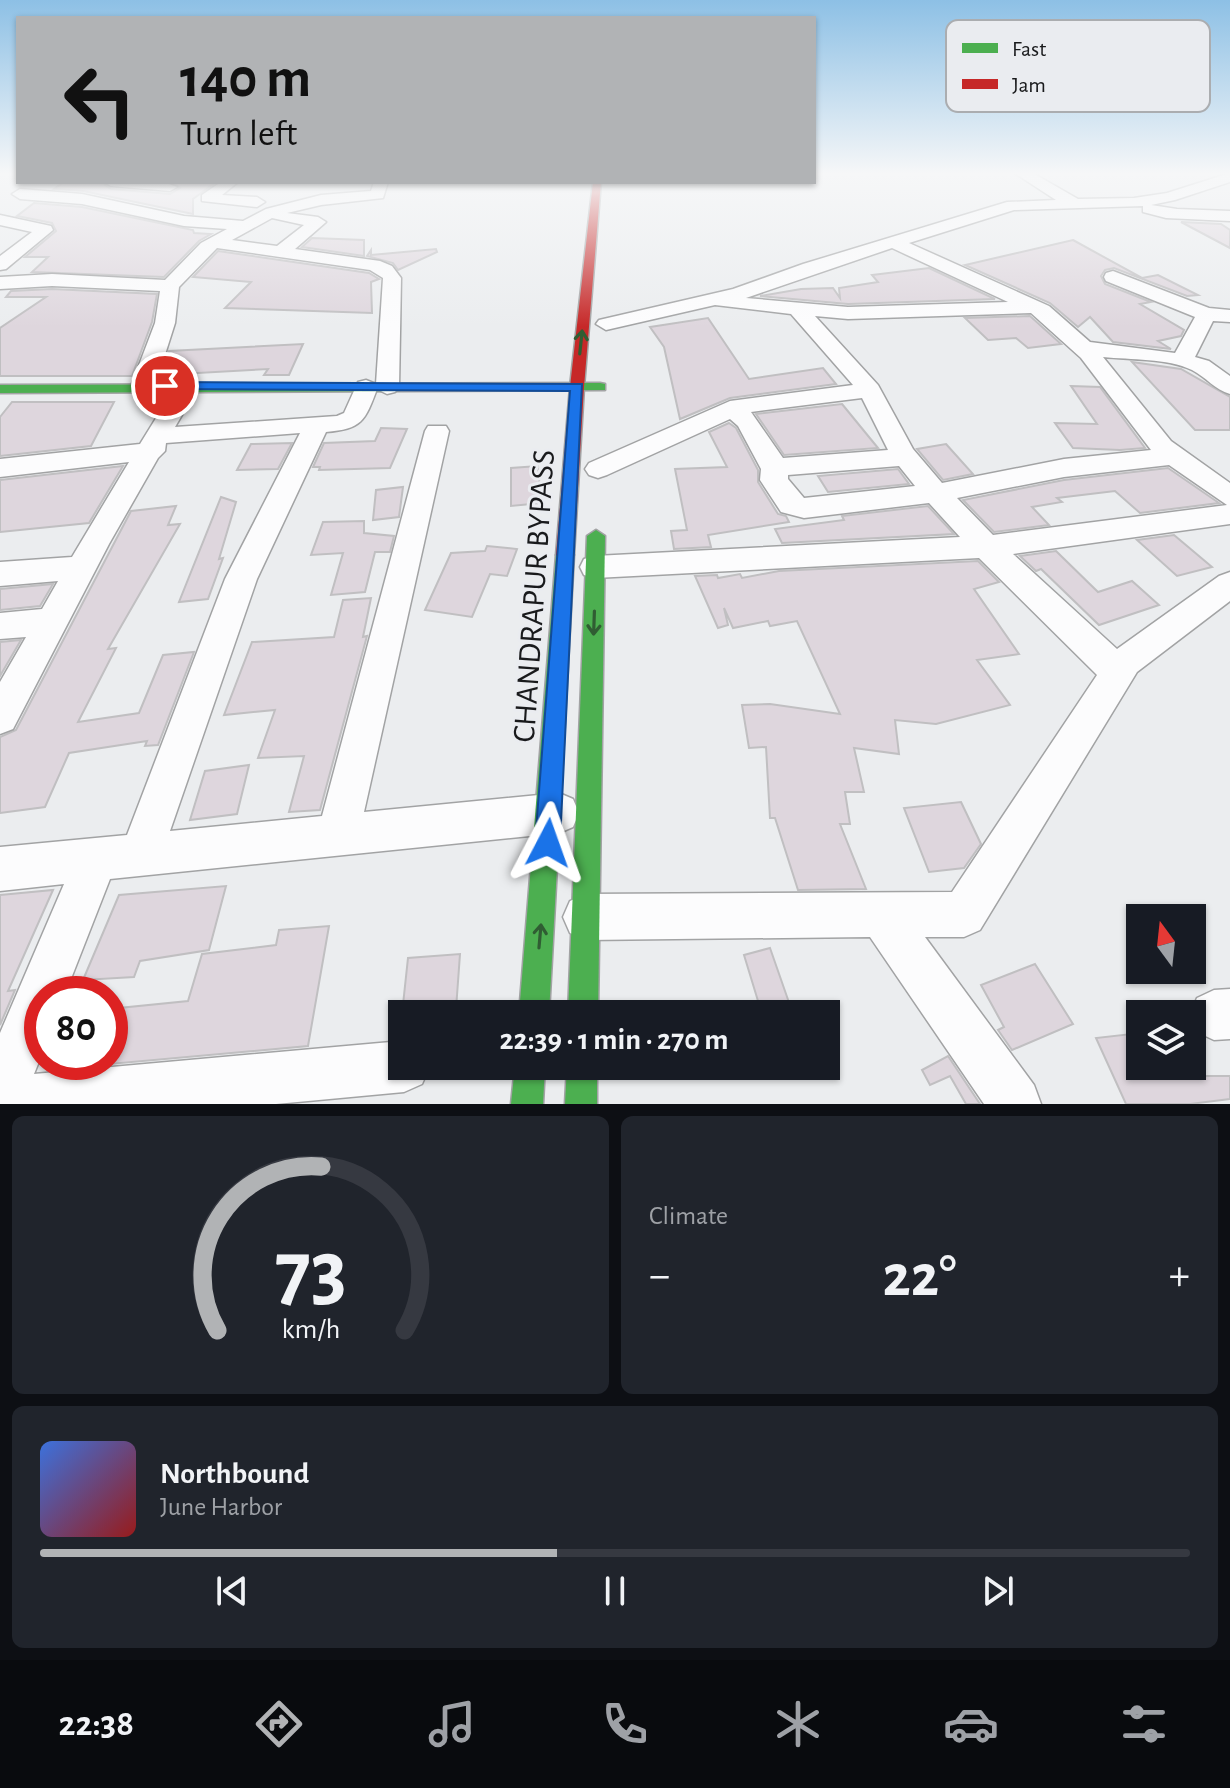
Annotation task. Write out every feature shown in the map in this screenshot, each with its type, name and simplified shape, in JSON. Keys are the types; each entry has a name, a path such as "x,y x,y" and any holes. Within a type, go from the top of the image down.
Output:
{"main road":[{"name":"CHANDRAPUR BYPASS","path":"583,1000 586,917 569,812 577,387 593,224"},
{"path":"0,389 601,386"},
{"name":"CHANDRAPUR BYPASS","path":"598,476 599,441"},
{"name":"CHANDRAPUR BYPASS","path":"536,1000 569,812 595,567 597,511"},
{"path":"527,1104 529,1080"},
{"path":"581,1104 582,1080"}],"street":[{"path":"0,265 45,230 18,224"},
{"path":"215,224 246,226"},
{"path":"143,386 165,323 170,286 207,247 248,224"},
{"path":"281,252 316,224"},
{"path":"606,324 709,301 953,224"},
{"path":"894,242 1038,307 1084,348 1154,438 1173,456 1230,496"},
{"path":"0,468 155,444 351,420 377,387 392,278 390,274 374,265 215,243"},
{"path":"1113,277 1206,314 1230,316"},
{"path":"0,283 52,280 170,286"},
{"path":"709,301 848,313 1038,307"},
{"path":"799,311 870,390 905,457 936,493 986,547 1118,672"},
{"path":"1182,360 1206,314"},
{"path":"1084,348 1182,360 1201,366 1230,387"},
{"path":"0,717 81,568 187,386"},
{"path":"598,476 732,408 870,390"},
{"path":"732,408 748,422 775,465 774,480 795,508 936,493 1064,468 1173,456"},
{"path":"0,1095 118,858 241,579 317,425"},
{"path":"338,836 437,431"},
{"path":"775,465 785,467 905,457"},
{"path":"595,567 986,547 1230,514"},
{"path":"0,574 81,568"},
{"path":"586,917 964,914 1125,662 1230,584"},
{"path":"0,626 52,621"},
{"path":"0,869 569,812"},
{"path":"882,916 1015,1104"},
{"path":"0,1104 388,1068"}],"building":[{"path":"52,224 162,224 193,230 194,233 211,234 199,241 164,277 32,272 48,257 25,257 56,231"},
{"path":"1184,224 1221,224 1230,230 1230,248"},
{"path":"312,238 364,240 364,256 302,247"},
{"path":"1073,240 1142,278 1158,275 1198,295 1187,296 1114,268 1105,270 1101,276 1105,284 1151,302 1140,304 1184,330 1181,336 1158,341 1171,349 1113,342 1090,317 1078,327 1050,303 965,265"},
{"path":"436,249 437,252 398,270 393,263 367,256 371,250 371,255"},
{"path":"218,251 369,273 379,279 371,282 372,313 225,308 251,282 193,277"},
{"path":"929,268 995,299 848,304 760,296 801,289 833,288 840,298 839,288 878,282 872,275"},
{"path":"52,289 157,294 152,322 132,376 0,376 0,328 46,297 6,297 11,291"},
{"path":"1030,316 1061,344 1028,348 1016,338 988,340 965,318"},
{"path":"708,318 749,379 823,368 836,384 730,398 680,419 664,347 650,327"},
{"path":"303,344 289,375 264,375 268,369 162,375 169,351"},
{"path":"1132,362 1181,369 1230,397 1230,430 1195,430"},
{"path":"1071,386 1100,387 1145,448 1073,448 1055,423 1097,424"},
{"path":"12,402 114,402 91,446 0,456 0,417"},
{"path":"842,404 878,448 784,455 756,414"},
{"path":"729,423 736,428 758,470 758,482 778,514 786,516 789,522 708,535 711,547 674,549 671,531 687,530 675,469 727,467 709,432"},
{"path":"381,428 407,429 390,468 319,470 320,467 313,467 324,443 375,441"},
{"path":"292,443 278,469 237,470 251,444"},
{"path":"946,444 973,474 943,480 917,449"},
{"path":"123,466 89,523 0,532 0,480"},
{"path":"538,466 541,503 511,506 511,468"},
{"path":"1168,468 1219,503 1140,513 1115,491 1057,498 1062,502 1032,507 1049,525 994,532 963,500 1064,480"},
{"path":"898,469 909,484 828,492 818,476"},
{"path":"403,487 399,517 373,520 376,490"},
{"path":"221,497 236,502 219,559 223,558 208,599 179,602"},
{"path":"176,506 168,525 180,524 108,649 116,648 78,722 139,713 163,655 194,652 158,745 145,746 147,741 69,753 45,807 0,813 0,737 16,730 131,511"},
{"path":"928,506 954,534 782,543 775,529 844,520 842,516"},
{"path":"364,521 364,533 394,536 390,552 375,552 365,592 331,595 343,553 311,555 323,522"},
{"path":"1174,535 1212,567 1177,576 1137,540"},
{"path":"487,546 517,549 507,576 490,574 472,617 425,610 451,553 485,551"},
{"path":"1056,551 1098,592 1132,581 1159,605 1099,625 1041,569 1036,571 1020,556"},
{"path":"978,561 999,582 974,589 1019,654 977,660 1010,705 936,724 895,720 899,754 854,748 864,792 845,792 850,824 840,824 866,889 798,890 775,818 770,818 766,747 749,748 742,705 770,704 840,714 797,621 770,626 768,621 733,628 724,608 728,625 718,628 695,576 717,575 718,578 740,574 742,578 779,571"},
{"path":"53,584 40,606 0,610 0,589"},
{"path":"371,598 363,637 367,636 320,810 289,812 304,756 258,758 275,710 224,715 252,642 334,637 343,600"},
{"path":"21,640 0,676 0,642"},
{"path":"249,765 237,814 190,820 205,771"},
{"path":"961,802 981,844 964,868 929,872 904,808"},
{"path":"226,886 209,950 140,961 134,977 85,976 119,895"},
{"path":"53,890 8,991 15,990 0,1025 0,895"},
{"path":"329,926 308,1046 128,1062 128,1007 188,1001 202,954 276,945 279,930"},
{"path":"770,948 788,1000 758,1000 744,955"},
{"path":"460,954 457,1000 404,1000 408,958"},
{"path":"1035,964 1073,1024 1012,1050 998,1030 1004,1027 981,985"},
{"path":"1126,1035 1126,1080 1206,1080 1206,1076 1230,1076 1230,1099 1190,1104 1126,1104 1096,1038"},
{"path":"948,1056 980,1104 966,1104 950,1076 930,1085 922,1070"}],"traffic: fast":[{"path":"0,389 600,387"},
{"path":"583,1000 596,536"},
{"path":"535,1000 565,555"},
{"path":"527,1104 529,1080"},
{"path":"581,1104 582,1080"}],"traffic: jam":[{"path":"565,555 593,224"}],"route":[{"path":"165,386 577,387 548,843"}]}
